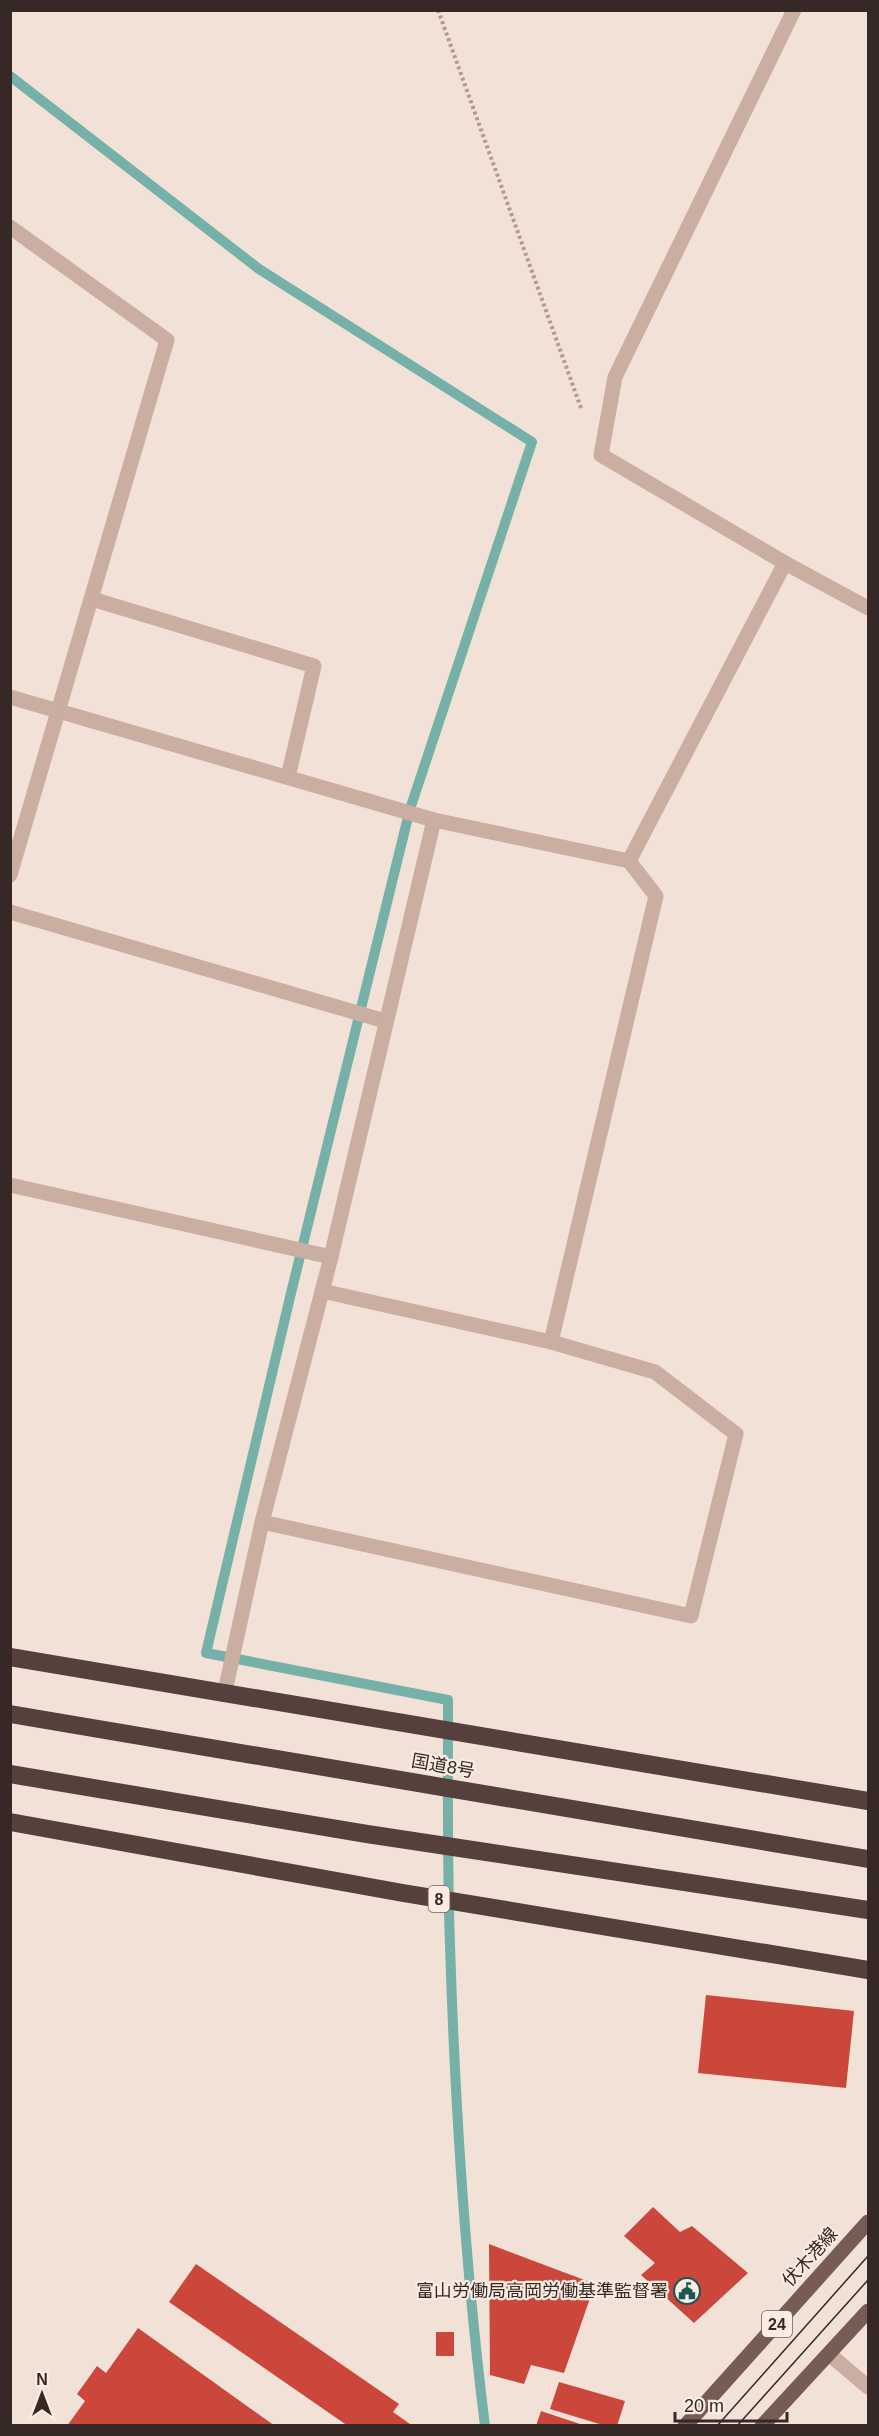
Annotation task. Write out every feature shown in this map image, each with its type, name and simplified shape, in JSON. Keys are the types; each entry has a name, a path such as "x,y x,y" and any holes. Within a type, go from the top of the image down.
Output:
{"highway":[{"path":"10,1657 225,1691 868,1801"},
{"name":"国道8号","path":"10,1714 868,1859"},
{"path":"10,1774 367,1834 868,1910"},
{"name":"8","path":"10,1822 404,1893 868,1970"}],"main road":[{"name":"伏木港線","path":"685,2426 868,2222"},
{"path":"762,2426 868,2311"}],"street":[{"path":"794,10 615,377 601,455 785,564 868,608"},
{"path":"10,227 167,340 10,875"},
{"path":"629,861 785,564"},
{"path":"92,599 314,666 288,777"},
{"path":"10,697 434,820 629,861 656,896 551,1342"},
{"path":"225,1691 262,1522 331,1257 379,1019 434,820"},
{"path":"10,912 379,1019"},
{"path":"10,1185 331,1257"},
{"path":"262,1522 691,1616 736,1434 655,1372 551,1342 322,1291"},
{"path":"829,2354 868,2387"}],"path":[{"path":"438,10 567,372 601,455"}],"building":[{"path":"706,1995 854,2011 846,2088 698,2073"},
{"path":"653,2207 680,2232 692,2226 748,2273 694,2323 641,2275 655,2263 624,2236"},
{"path":"489,2244 595,2284 564,2373 531,2365 524,2384 490,2375"},
{"path":"196,2264 399,2404 393,2412 410,2424 409,2426 348,2426 169,2302"},
{"path":"138,2328 275,2426 67,2426 85,2401 77,2394 97,2366 106,2373"},
{"path":"436,2332 454,2332 454,2356 436,2356"},
{"path":"559,2382 625,2401 617,2426 606,2426 550,2409"},
{"path":"541,2411 583,2425 583,2426 536,2426"}],"waterway":[{"path":"10,76 259,269 532,442 410,809 291,1293 206,1653 448,1700 448,1884 455,2066 466,2246 485,2426"}],"tram line":[{"path":"717,2426 868,2256"},
{"path":"737,2426 868,2280"}],"place":[{"name":"富山労働局高岡労働基準監督署","path":"687,2291"}]}
